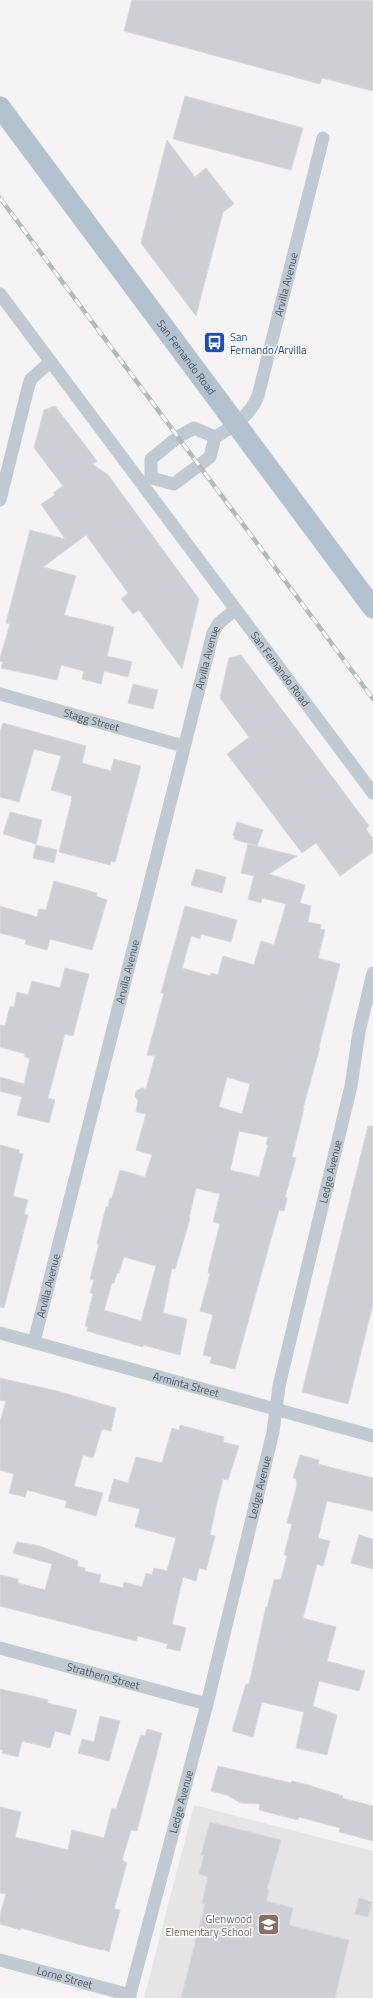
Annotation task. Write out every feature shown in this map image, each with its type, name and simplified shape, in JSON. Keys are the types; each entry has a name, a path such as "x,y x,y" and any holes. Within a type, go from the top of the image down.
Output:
{"main road":[{"name":"San Fernando Road","path":"0,107 373,608"}],"street":[{"name":"Arvilla Avenue","path":"215,437 237,424 255,405 323,138"},
{"name":"San Fernando Road","path":"0,294 50,362 146,481 235,610 373,793"},
{"path":"0,500 29,384 31,379 50,362"},
{"path":"194,428 215,437 210,457 174,484 146,481 151,459 178,437 194,428"},
{"name":"Arvilla Avenue","path":"34,1342 183,746 213,634 219,623 235,610"},
{"name":"Stagg Street","path":"0,694 183,746"},
{"name":"Ledge Avenue","path":"129,1996 207,1704 273,1432 279,1386 351,1086 359,1032 373,973"},
{"name":"Arminta Street","path":"0,1333 373,1436"},
{"name":"Strathern Street","path":"0,1648 207,1704"},
{"name":"Lorne Street","path":"0,1960 129,1996"}],"shaded area":[{"name":"Glenwood Elementary School","path":"194,1805 373,1851 373,1998 144,1998"}],"building":[{"path":"132,0 373,0 373,91 322,78 320,84 124,31"},
{"path":"185,96 303,128 291,170 173,139"},
{"path":"167,140 195,177 206,168 234,204 223,212 196,316 141,243"},
{"path":"55,406 97,461 92,464 108,475 199,599 182,669 139,610 133,614 121,599 128,593 86,535 43,567 76,576 64,615 114,627 107,656 132,662 128,677 104,671 101,684 82,679 84,671 61,665 57,680 1,668 3,662 0,661 0,658 10,624 6,623 30,530 65,539 41,504 55,495 53,493 63,486 34,448 44,410"},
{"path":"241,655 369,826 366,829 373,839 373,852 340,876 316,843 302,853 227,754 249,737 220,698 229,658"},
{"path":"133,684 158,690 153,709 128,703"},
{"path":"3,723 86,746 82,763 111,771 114,759 141,766 115,862 111,861 110,865 59,852 72,798 71,796 51,790 61,756 34,749 19,802 0,797 0,732"},
{"path":"10,812 42,820 36,844 3,834"},
{"path":"237,822 263,830 257,846 234,839 235,836 233,835"},
{"path":"248,844 297,856 269,874 305,885 300,903 311,906 308,922 321,925 320,929 325,930 318,958 340,964 320,1047 303,1108 292,1157 296,1158 285,1197 287,1198 284,1211 279,1210 235,1369 210,1363 212,1357 203,1355 213,1315 200,1311 210,1274 208,1273 209,1267 220,1224 213,1222 220,1194 196,1188 190,1219 175,1269 172,1268 163,1313 187,1319 180,1355 143,1345 143,1347 87,1331 88,1327 85,1326 93,1294 90,1293 94,1280 90,1279 99,1244 97,1244 106,1207 108,1207 110,1198 112,1198 120,1170 145,1177 152,1155 136,1150 146,1114 136,1112 138,1101 135,1096 136,1091 142,1088 146,1089 155,1056 147,1055 164,993 161,993 185,906 237,920 231,942 201,934 200,939 191,936 182,968 210,976 211,973 218,975 223,956 254,965 261,941 274,945 286,904 262,898 261,903 248,899 254,876 241,873","holes":["227,1077 250,1084 242,1114 219,1107","239,1131 268,1137 266,1144 268,1145 259,1177 230,1170","124,1257 156,1266 141,1321 104,1310 112,1283 114,1283 117,1273 119,1273"]},
{"path":"36,845 57,850 54,863 33,858"},
{"path":"196,869 226,877 222,893 191,885"},
{"path":"54,881 97,893 96,896 107,900 92,950 50,939 47,950 25,944 26,940 0,933 0,906 37,917 39,909 46,910"},
{"path":"65,968 89,974 73,1036 65,1034 48,1098 55,1100 49,1123 17,1115 22,1097 0,1091 0,1077 24,1084 30,1059 24,1056 25,1054 0,1047 0,1025 5,1026 10,1006 14,1007 17,992 28,995 32,981 60,988"},
{"path":"368,1126 373,1126 373,1304 348,1404 302,1392"},
{"path":"0,1145 19,1150 19,1153 23,1154 13,1196 28,1200 24,1214 28,1215 4,1308 0,1307"},
{"path":"0,1378 57,1391 116,1408 111,1431 102,1429 93,1458 83,1455 74,1486 103,1493 96,1516 65,1507 67,1501 27,1490 25,1497 9,1493 14,1474 0,1470 0,1422 6,1401 0,1400"},
{"path":"180,1425 224,1437 223,1442 239,1446 228,1480 223,1479 210,1535 215,1536 206,1570 199,1568 196,1581 183,1577 172,1624 186,1628 180,1651 166,1648 168,1644 138,1636 136,1641 0,1606 0,1575 18,1579 18,1583 45,1590 52,1564 13,1553 17,1542 40,1546 78,1561 77,1566 85,1568 85,1571 101,1575 99,1582 123,1588 124,1582 142,1587 146,1573 152,1575 154,1568 167,1571 176,1538 135,1527 140,1509 108,1501 114,1479 128,1483 136,1457 162,1463 172,1428 179,1430"},
{"path":"300,1455 319,1460 318,1464 373,1478 373,1511 327,1501 318,1538 330,1541 323,1566 317,1564 303,1618 336,1627 327,1661 365,1671 359,1691 319,1681 313,1706 337,1715 327,1755 296,1748 304,1712 262,1702 253,1737 232,1731 246,1684 249,1684 266,1607 267,1608 274,1580 281,1579 287,1556 284,1555 292,1524 287,1523 297,1485 296,1479 293,1478"},
{"path":"359,1535 373,1539 373,1569 351,1563"},
{"path":"0,1689 48,1700 47,1703 77,1710 70,1735 55,1731 50,1748 22,1741 18,1757 2,1753 3,1750 0,1749"},
{"path":"100,1716 120,1721 109,1761 78,1753 82,1739 94,1742"},
{"path":"147,1729 162,1733 137,1831 131,1830 122,1860 127,1863 114,1909 120,1910 109,1952 103,1949 89,1947 21,1928 21,1930 0,1924 0,1915 6,1894 0,1893 0,1807 21,1812 15,1837 68,1850 72,1830 104,1838 112,1808 116,1809 139,1740 141,1735 145,1736"},
{"path":"218,1766 291,1783 292,1781 308,1785 343,1796 342,1798 373,1806 373,1841 339,1832 340,1828 299,1817 298,1820 259,1810 260,1804 241,1803 227,1795 211,1791"},
{"path":"210,1822 281,1840 267,1889 269,1890 266,1901 293,1908 289,1925 349,1940 335,1998 181,1998 205,1904 202,1903 208,1877 199,1874 204,1855 201,1855"},
{"path":"359,1898 372,1902 368,1917 355,1914"}],"railway":[{"path":"0,198 373,699"}],"place":[{"name":"San Fernando/Arvilla","path":"214,343"},
{"name":"Glenwood Elementary School","path":"268,1925"}]}
